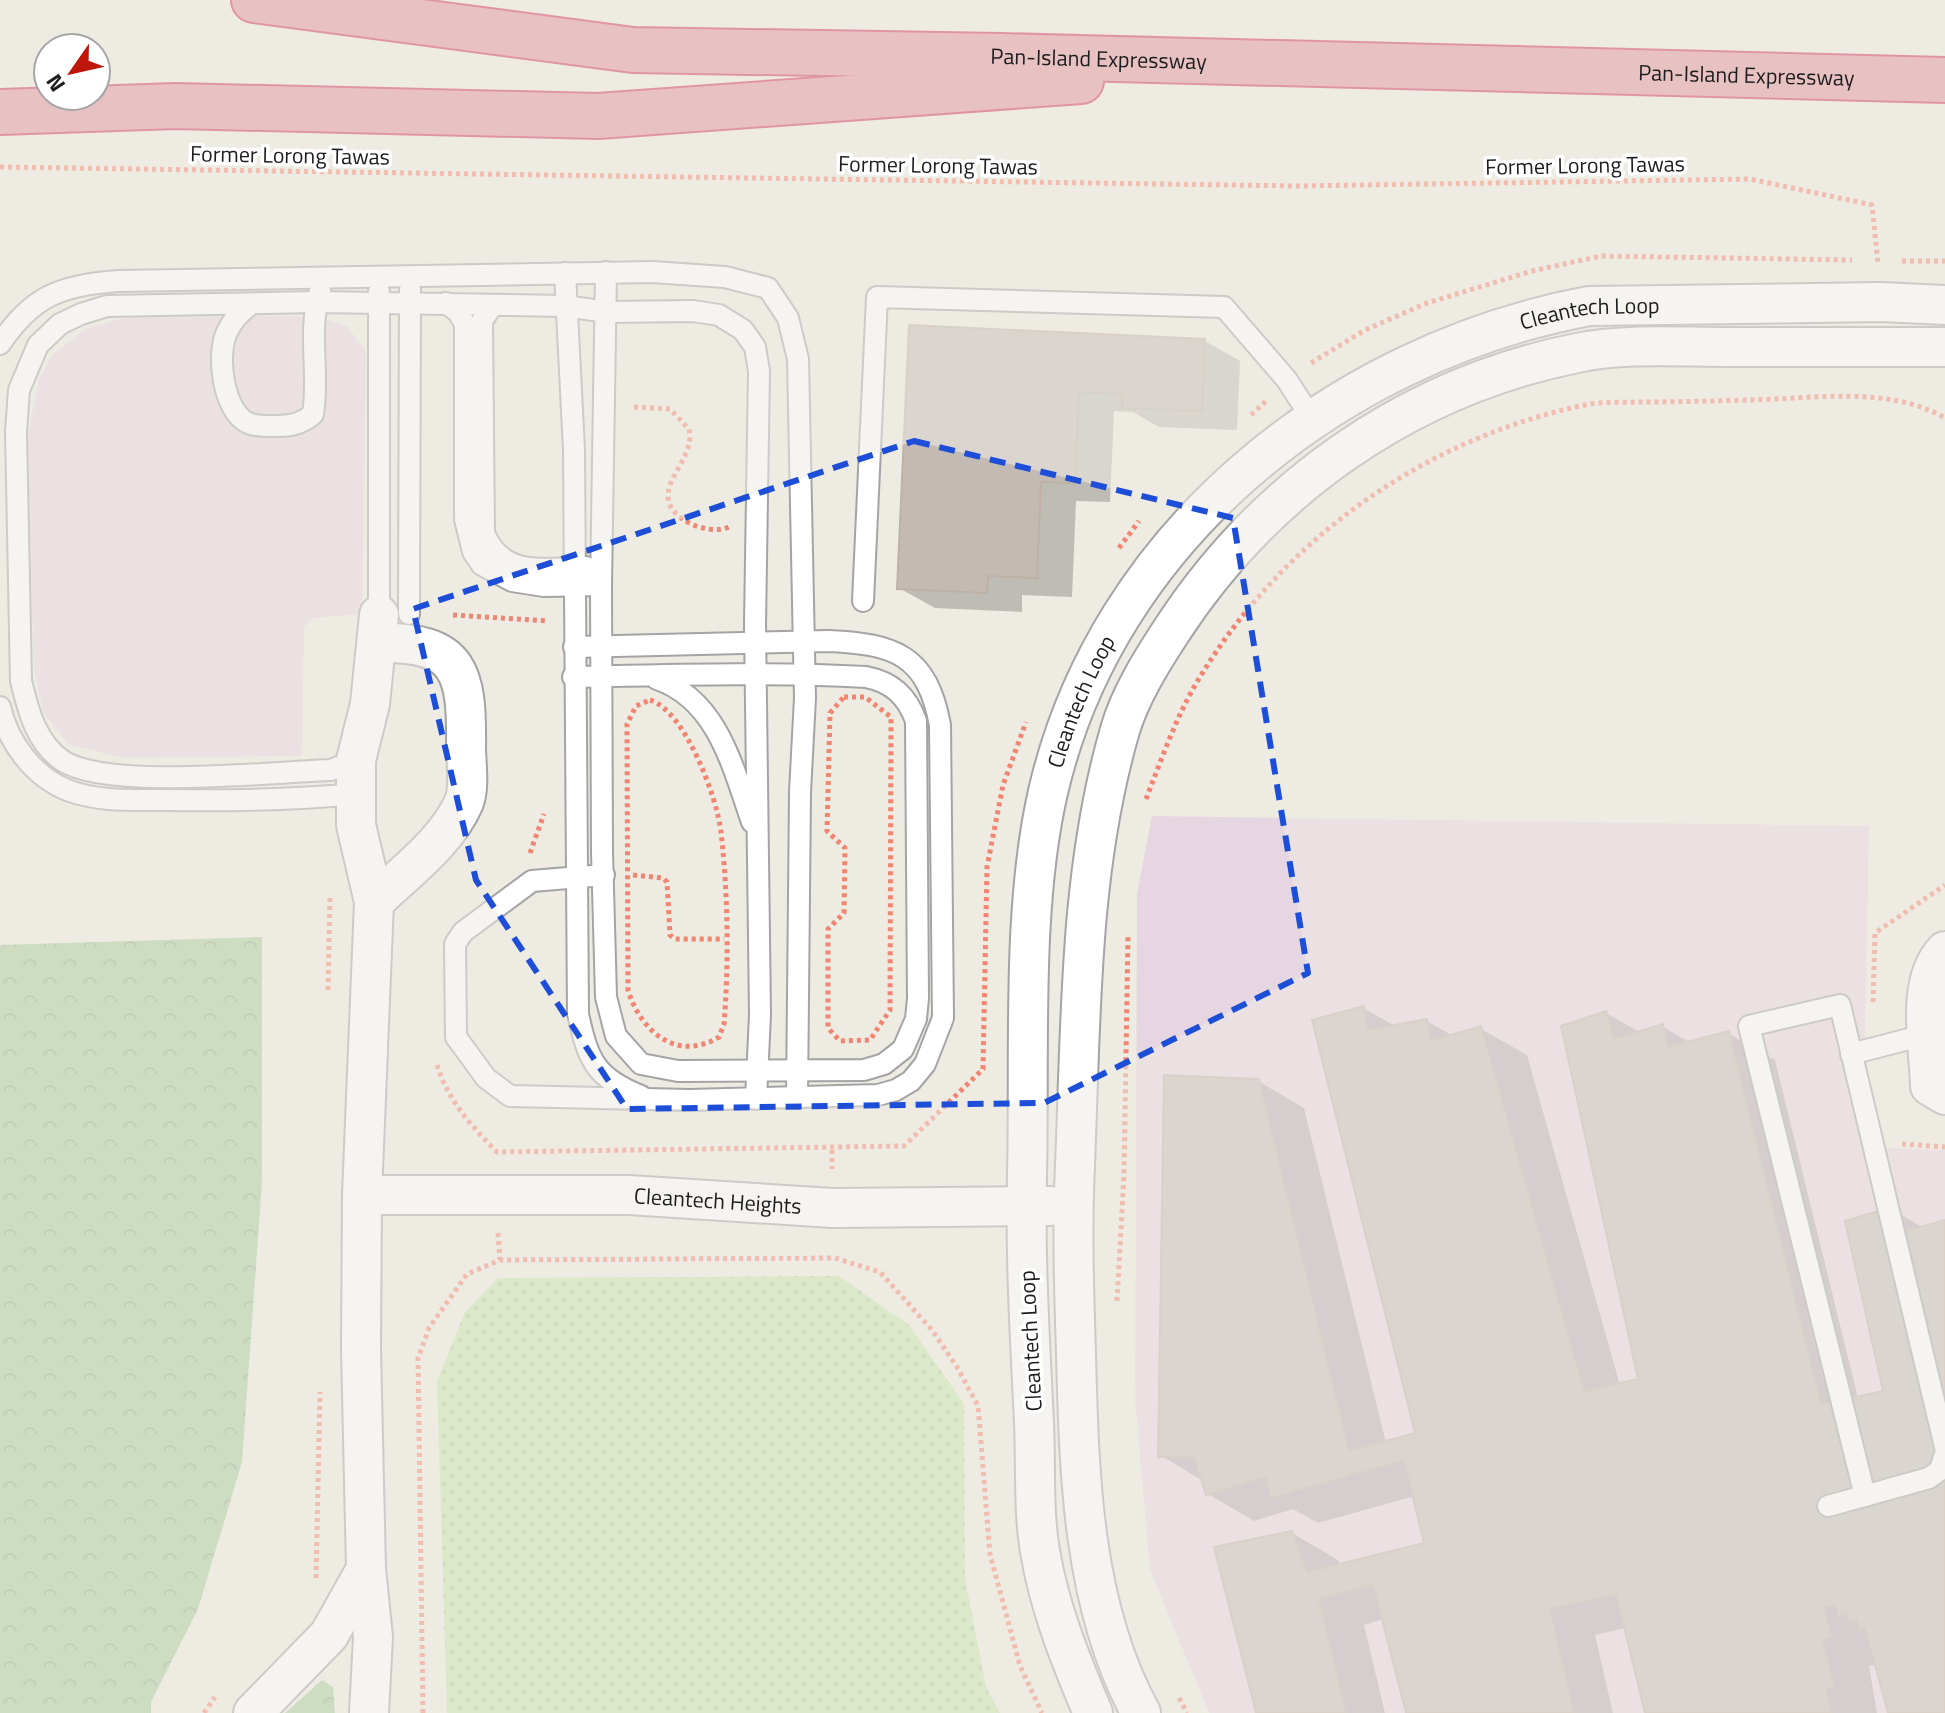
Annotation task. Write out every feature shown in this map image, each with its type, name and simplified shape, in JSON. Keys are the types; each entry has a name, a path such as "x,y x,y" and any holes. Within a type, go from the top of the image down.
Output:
{"highway":[{"name":"Pan-Island Expressway","path":"254,0 633,50 1945,80"},
{"path":"0,112 176,106 598,116 1097,80 1144,61"}],"street":[{"name":"Cleantech Loop","path":"1093,1713 1067,1652 1040,1550 1026,1207 1033,882 1048,792 1071,712 1106,635 1161,555 1219,496 1312,419 1385,375 1451,344 1543,315 1589,306 1881,302 1945,305"},
{"name":"Cleantech Loop","path":"1141,1713 1110,1634 1087,1542 1079,1453 1073,1206 1087,887 1102,803 1121,724 1154,658 1199,588 1248,530 1316,471 1402,416 1455,389 1581,352 1684,347 1945,347"},
{"path":"369,1713 373,1637 366,1569 362,1195 374,902 356,825 356,777 368,717 395,628 438,651 457,669 467,703 466,799 450,827 374,902"},
{"path":"1945,951 1938,959 1927,993 1930,1086 1945,1095"},
{"name":"Cleantech Heights","path":"362,1195 629,1195 833,1208 1073,1206"},
{"path":"253,1713 329,1635 366,1569"}],"lane":[{"path":"573,677 603,677 643,674 805,677 881,680 895,688 912,709 916,721 918,998 916,1019 903,1049 884,1064 864,1070 678,1071 641,1064 616,1036 606,997 604,875 603,677 603,647 602,576 606,272"},
{"path":"0,344 15,322 36,302 85,283 606,272 691,274 749,282 768,288 788,318 798,359 805,677 800,792 797,1098"},
{"path":"565,273 574,450 573,677 578,1014 586,1050 598,1072 624,1089 648,1099"},
{"path":"379,277 395,628"},
{"path":"395,628 410,277"},
{"path":"251,304 236,317 225,335 224,375 229,405 245,422 259,426 289,426 313,414 317,392 312,331 316,302 325,279"},
{"path":"863,601 877,297 1224,307 1287,380 1312,419"},
{"path":"356,777 331,770 137,777 101,774 63,761 35,728 24,694 16,432 19,390 27,364 38,345 60,324 107,306 316,302 565,306 607,312 693,311 719,315 743,330 755,347 759,371 755,642 758,841 756,1099"},
{"path":"446,303 458,312 465,324 465,519 473,552 482,565 499,577 528,585 573,577 602,576"},
{"path":"492,306 482,321 484,533 492,551 517,566 573,577"},
{"path":"574,647 804,641 864,643 905,655 922,676 936,704 940,725 943,1018 925,1064 911,1081 896,1090 878,1095 756,1099 510,1096 486,1078 456,1037 455,944 463,932 532,881 604,875"},
{"path":"643,674 676,686 700,707 722,738 758,841"},
{"path":"0,707 9,735 25,759 44,776 81,793 107,800 201,801 356,777"},
{"path":"1865,1496 1749,1026 1840,1005 1945,1447"},
{"path":"1851,1054 1928,1034"},
{"path":"1828,1506 1929,1478 1940,1470 1945,1454"}],"path":[{"name":"Former Lorong Tawas","path":"0,167 1298,186 1750,179 1872,205 1881,302"},
{"path":"1145,801 1199,678 1240,619 1284,568 1343,514 1430,459 1533,418 1589,404 1873,397 1924,405 1945,418"},
{"path":"623,407 666,408 686,422 691,437 684,459 669,484 672,507 681,518 700,528 723,530 732,526"},
{"path":"828,743 830,713 844,697 865,697 891,717"},
{"path":"674,1045 693,1047 719,1037 726,1001 720,828"},
{"path":"827,831 845,848 844,913 828,929 828,1028 840,1041 870,1040 890,1010 892,910"},
{"path":"628,875 663,878 667,882 670,935 675,939 724,939"},
{"path":"327,1005 330,880"},
{"path":"1116,1305 1124,1175 1128,920"},
{"path":"423,1713 418,1358 429,1328 467,1274 500,1260 819,1258 835,1258 880,1272 932,1330 978,1406 990,1554 1020,1666 1042,1713"},
{"path":"316,1585 320,1381"},
{"path":"204,1713 225,1687"},
{"path":"1173,1687 1187,1713"}],"highlighted area":[{"path":"914,441 1233,518 1308,973 1044,1103 627,1109 476,880 413,609"}],"shaded area":[{"path":"317,316 347,326 366,352 362,614 313,618 304,627 302,756 123,758 68,744 43,712 34,670 26,444 39,379 51,356 85,329 127,317"},
{"path":"1152,816 1869,826 1863,1147 1945,1150 1945,1713 1209,1713 1150,1570 1135,1399 1137,894"}],"green space":[{"path":"262,937 262,1182 242,1462 198,1609 151,1702 151,1713 0,1713 0,945"},
{"path":"839,1276 909,1325 964,1404 965,1579 986,1687 1000,1713 447,1713 437,1381 465,1312 498,1278"},
{"path":"322,1680 333,1687 335,1713 285,1713"}],"building":[{"path":"909,325 1205,339 1202,411 1122,408 1123,394 1079,392 1075,483 1041,482 1037,578 988,576 987,593 897,589"},
{"path":"1364,1006 1368,1030 1427,1019 1431,1041 1481,1026 1584,1391 1638,1379 1561,1026 1606,1011 1614,1039 1663,1024 1668,1047 1729,1031 1821,1404 1883,1391 1845,1221 1892,1207 1899,1233 1945,1220 1945,1713 1888,1713 1865,1627 1859,1630 1857,1620 1848,1622 1846,1613 1838,1616 1835,1605 1824,1607 1832,1638 1823,1640 1834,1686 1826,1689 1832,1713 1645,1713 1616,1594 1550,1609 1574,1713 1406,1713 1373,1584 1319,1599 1346,1713 1256,1713 1214,1547 1292,1531 1307,1572 1424,1543 1404,1460 1271,1498 1265,1477 1206,1495 1194,1457 1158,1457 1164,1075 1259,1079 1349,1451 1415,1433 1312,1020"}]}
